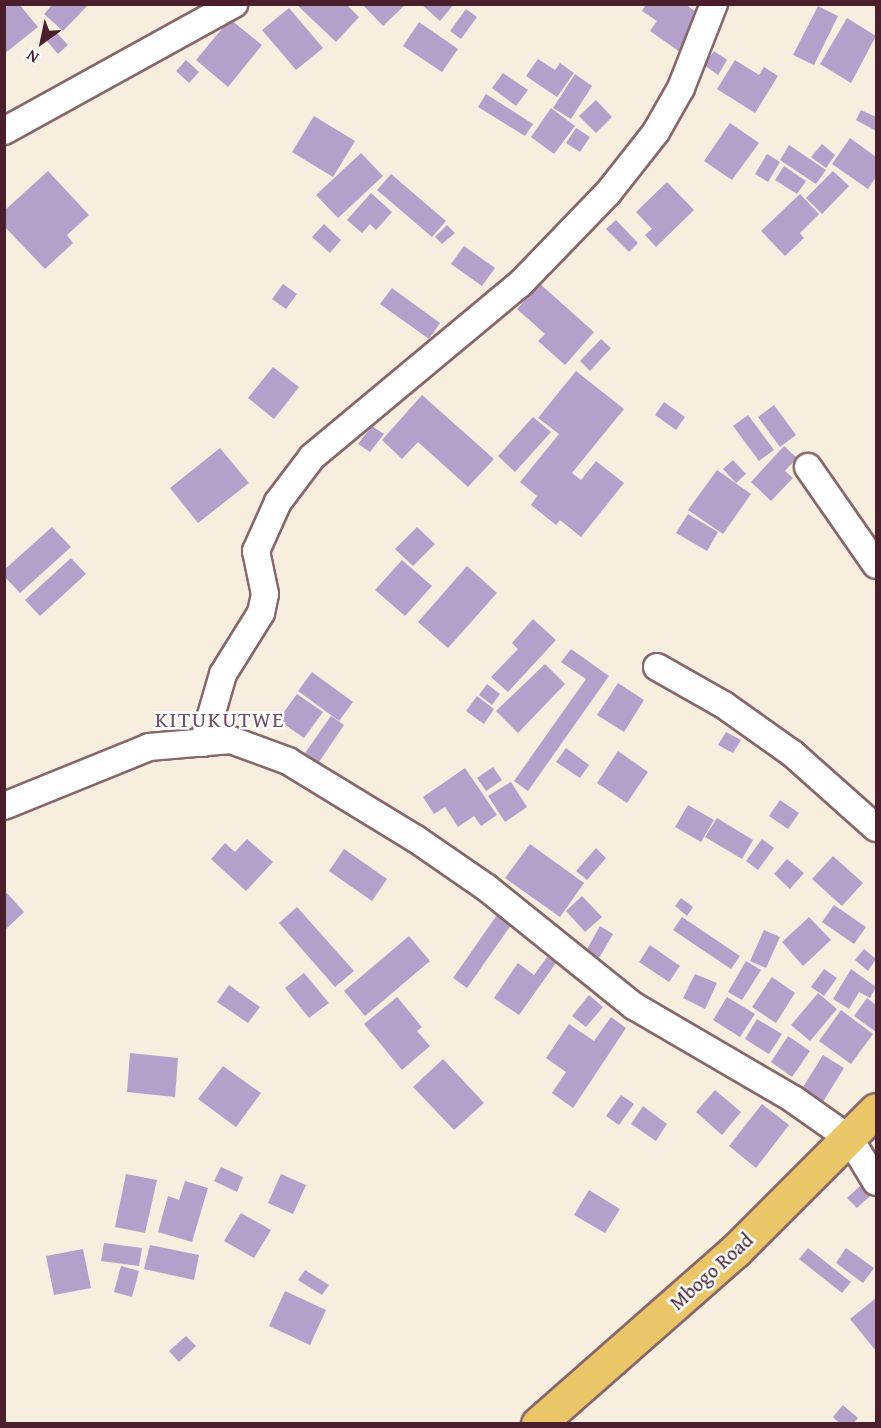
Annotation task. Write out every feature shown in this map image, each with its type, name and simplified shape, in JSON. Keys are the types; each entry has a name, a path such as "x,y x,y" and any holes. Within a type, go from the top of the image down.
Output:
{"main road":[{"name":"Mbogo Road","path":"538,1424 735,1251 850,1139 876,1110"}],"street":[{"path":"4,131 234,4"},
{"path":"203,743 223,674 261,613 265,594 256,550 278,502 312,457 520,284 608,193 656,132 681,88 714,4"},
{"path":"808,467 876,565"},
{"path":"657,667 723,705 794,754 876,828"},
{"path":"4,806 149,747 231,740 288,761 406,833 487,888 634,1006 793,1099 850,1139 876,1182"}],"building":[{"path":"9,4 19,4 38,27 4,54 4,8"},
{"path":"53,4 89,4 63,31 44,14"},
{"path":"296,4 346,4 359,17 336,42"},
{"path":"362,4 406,4 383,26"},
{"path":"421,4 454,4 440,21"},
{"path":"646,4 685,4 703,17 680,52 650,31 657,21 642,11"},
{"path":"818,6 838,16 814,65 793,55"},
{"path":"289,8 323,48 296,70 262,30"},
{"path":"466,9 477,17 461,39 450,31"},
{"path":"847,18 876,36 851,83 820,64"},
{"path":"230,19 262,45 228,87 196,60"},
{"path":"419,22 458,49 442,72 403,46"},
{"path":"56,32 68,45 58,54 46,40"},
{"path":"714,51 727,60 718,75 704,65"},
{"path":"538,59 555,70 560,63 574,73 557,97 526,76"},
{"path":"186,60 199,72 189,83 176,71"},
{"path":"735,60 759,75 764,67 778,76 755,113 717,89"},
{"path":"503,73 528,90 516,106 492,88"},
{"path":"575,74 592,86 571,119 553,108"},
{"path":"486,94 533,124 525,136 478,107"},
{"path":"596,100 612,117 596,133 579,116"},
{"path":"551,108 575,126 554,154 531,137"},
{"path":"861,110 876,117 876,131 856,120"},
{"path":"314,116 355,141 333,177 292,152"},
{"path":"730,123 759,143 732,180 704,161"},
{"path":"576,128 590,137 580,152 566,143"},
{"path":"850,138 876,157 876,177 868,189 832,164"},
{"path":"822,144 835,155 826,168 811,157"},
{"path":"789,145 826,170 816,184 780,160"},
{"path":"361,153 383,176 338,218 316,195"},
{"path":"767,154 780,162 768,182 755,174"},
{"path":"784,166 806,181 797,194 775,180"},
{"path":"48,171 89,215 67,235 73,243 45,269 4,226 4,211"},
{"path":"833,171 849,186 822,214 806,198"},
{"path":"391,174 446,221 432,237 377,190"},
{"path":"667,182 694,210 656,247 645,235 652,229 636,212"},
{"path":"371,193 392,212 376,230 370,224 362,233 347,220"},
{"path":"800,194 819,214 800,233 804,238 785,256 761,231"},
{"path":"616,220 638,243 629,252 606,229"},
{"path":"324,224 341,240 330,253 312,237"},
{"path":"447,225 455,233 442,244 435,237"},
{"path":"464,246 495,268 482,286 451,264"},
{"path":"283,284 297,294 286,309 272,299"},
{"path":"540,284 594,332 565,365 538,341 545,334 517,309"},
{"path":"392,288 440,323 429,339 380,304"},
{"path":"601,339 611,348 590,371 580,361"},
{"path":"273,367 299,387 274,419 248,398"},
{"path":"576,371 624,409 572,473 581,480 596,461 624,483 581,537 560,520 556,525 531,505 537,496 520,482 559,434 538,418"},
{"path":"422,395 494,459 468,487 418,442 402,459 382,440"},
{"path":"664,402 685,417 676,430 655,415"},
{"path":"774,405 796,435 780,447 758,417"},
{"path":"748,415 774,450 759,461 733,426"},
{"path":"533,417 551,432 515,472 498,456"},
{"path":"372,426 384,434 370,452 358,444"},
{"path":"784,446 797,458 785,471 793,478 771,501 751,482"},
{"path":"220,448 249,483 198,523 170,488"},
{"path":"733,460 746,474 736,483 723,469"},
{"path":"717,470 751,494 723,534 688,510"},
{"path":"688,514 718,532 707,551 676,533"},
{"path":"52,527 71,547 20,593 4,576 4,570"},
{"path":"417,527 435,544 413,566 395,549"},
{"path":"71,558 86,574 40,616 25,600"},
{"path":"402,560 432,586 405,616 375,590"},
{"path":"467,566 497,593 448,648 418,622"},
{"path":"533,619 556,640 508,692 491,677 518,649 512,643"},
{"path":"571,649 609,676 528,791 514,781 586,679 561,662"},
{"path":"545,664 565,684 518,733 496,711"},
{"path":"312,672 353,702 339,721 298,691"},
{"path":"618,683 644,700 624,732 597,715"},
{"path":"487,684 500,694 492,705 479,695"},
{"path":"297,694 323,712 304,738 278,720"},
{"path":"477,696 494,709 484,724 466,711"},
{"path":"331,716 344,725 319,762 305,753"},
{"path":"726,732 741,740 733,753 718,745"},
{"path":"566,748 589,765 580,778 556,762"},
{"path":"618,751 648,772 627,803 597,783"},
{"path":"493,767 502,780 486,791 477,778"},
{"path":"465,768 497,815 481,826 474,816 458,827 445,807 434,814 423,797"},
{"path":"511,782 527,807 505,822 488,796"},
{"path":"780,800 799,813 788,829 769,816"},
{"path":"688,805 714,820 701,842 675,827"},
{"path":"717,818 753,840 742,859 705,837"},
{"path":"247,839 273,862 246,891 211,859 225,843 235,852"},
{"path":"762,839 774,848 758,870 746,861"},
{"path":"530,844 584,883 560,917 505,878"},
{"path":"596,848 606,858 587,880 576,871"},
{"path":"344,849 387,879 372,901 329,871"},
{"path":"833,856 863,883 842,906 812,879"},
{"path":"787,859 804,873 790,889 774,874"},
{"path":"7,893 24,912 6,929 4,896"},
{"path":"582,896 602,917 585,932 566,911"},
{"path":"681,898 693,907 687,916 675,906"},
{"path":"834,905 866,927 854,944 822,922"},
{"path":"297,907 354,971 335,987 279,923"},
{"path":"497,915 511,925 467,988 453,978"},
{"path":"682,917 740,956 731,969 673,930"},
{"path":"809,917 831,940 803,966 782,942"},
{"path":"600,926 613,934 599,958 586,951"},
{"path":"764,930 780,937 766,968 750,961"},
{"path":"409,936 430,961 365,1016 344,991"},
{"path":"650,945 680,966 669,982 639,962"},
{"path":"864,949 876,959 868,971 855,960"},
{"path":"547,957 556,963 519,1015 494,998 518,963 534,975"},
{"path":"746,961 761,970 742,1000 728,992"},
{"path":"824,969 837,978 824,996 811,987"},
{"path":"851,969 876,987 870,998 859,992 849,1009 833,999"},
{"path":"304,973 329,1003 309,1018 285,988"},
{"path":"695,974 717,983 705,1009 683,998"},
{"path":"772,977 795,993 776,1023 752,1007"},
{"path":"229,985 260,1007 248,1023 217,1002"},
{"path":"818,993 837,1009 810,1041 791,1025"},
{"path":"589,995 603,1007 586,1027 572,1016"},
{"path":"397,997 422,1027 417,1031 430,1046 402,1070 364,1024"},
{"path":"727,997 755,1014 740,1037 713,1020"},
{"path":"867,998 876,1005 876,1032 854,1016"},
{"path":"841,1010 873,1034 851,1064 819,1041"},
{"path":"611,1017 626,1028 573,1108 552,1093 566,1072 546,1058 569,1024 594,1041"},
{"path":"757,1019 782,1034 769,1054 745,1039"},
{"path":"788,1036 810,1051 792,1077 771,1062"},
{"path":"130,1053 178,1058 175,1097 127,1092"},
{"path":"823,1055 844,1068 821,1105 800,1092"},
{"path":"443,1059 484,1103 454,1130 413,1087"},
{"path":"223,1066 261,1093 236,1127 198,1099"},
{"path":"715,1090 741,1112 722,1135 696,1112"},
{"path":"621,1095 634,1104 619,1125 606,1116"},
{"path":"762,1104 789,1125 756,1168 729,1146"},
{"path":"643,1106 667,1124 656,1141 631,1124"},
{"path":"221,1167 243,1177 237,1192 214,1181"},
{"path":"126,1174 157,1180 145,1233 115,1227"},
{"path":"281,1174 306,1185 293,1214 268,1203"},
{"path":"185,1181 208,1188 192,1242 158,1232 168,1196 179,1200"},
{"path":"860,1186 870,1196 857,1208 847,1198"},
{"path":"589,1190 620,1209 605,1233 574,1215"},
{"path":"241,1213 271,1230 254,1258 224,1241"},
{"path":"104,1243 142,1248 139,1266 101,1261"},
{"path":"150,1245 199,1255 194,1280 144,1269"},
{"path":"808,1248 851,1282 842,1293 799,1259"},
{"path":"846,1248 874,1268 863,1283 836,1263"},
{"path":"83,1249 91,1288 54,1295 46,1256"},
{"path":"121,1266 139,1271 132,1297 114,1292"},
{"path":"305,1270 329,1285 322,1295 298,1280"},
{"path":"285,1291 326,1310 310,1345 269,1326"},
{"path":"876,1298 876,1351 850,1319"},
{"path":"186,1336 196,1346 179,1362 169,1351"},
{"path":"843,1405 858,1418 853,1424 840,1424 833,1417"}],"district":[{"name":"KITUKUTWE","path":"220,720"}]}
